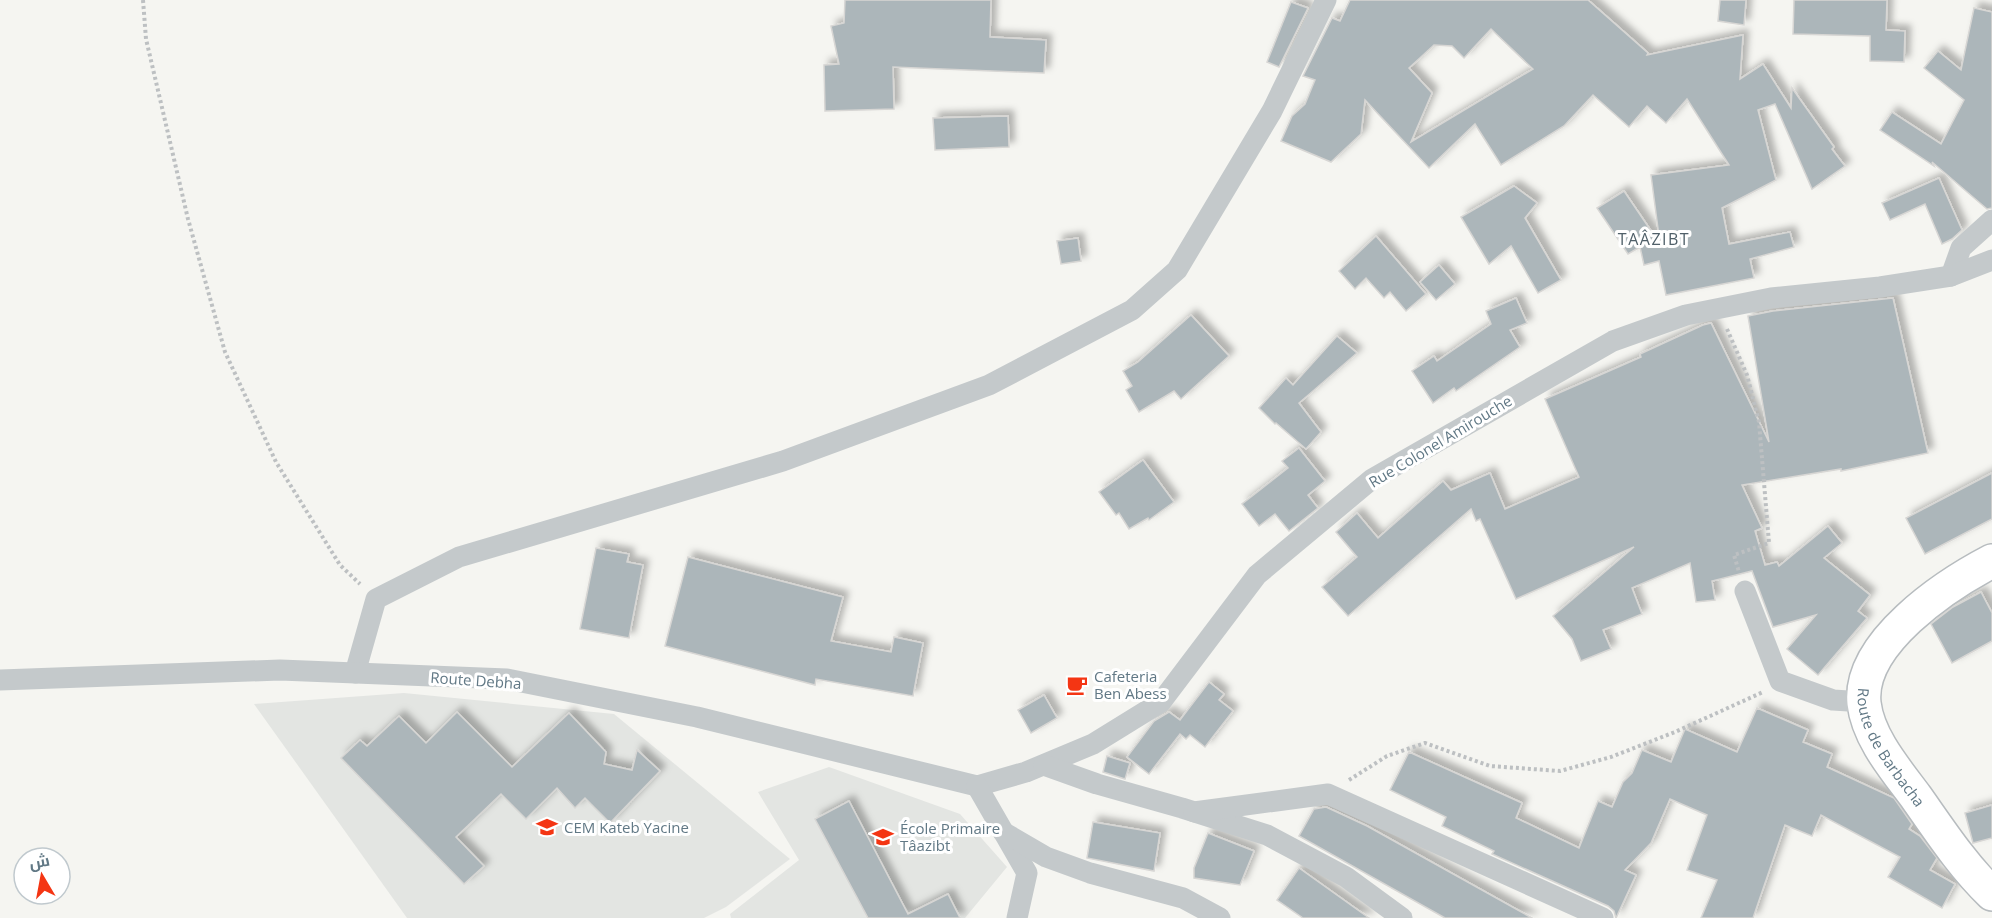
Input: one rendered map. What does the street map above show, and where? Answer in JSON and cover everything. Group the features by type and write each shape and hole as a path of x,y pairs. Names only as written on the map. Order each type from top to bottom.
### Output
{"main road":[{"name":"Route de Barbacha","path":"1992,561 1969,573 1915,611 1886,642 1867,674 1864,702 1872,731 1889,760 1971,873 1992,894"}],"street":[{"path":"355,673 375,599 459,557 783,461 989,385 1132,310 1177,270 1272,111 1326,0"},
{"path":"1951,276 1960,248 1992,220"},
{"name":"Rue Colonel Amirouche","path":"977,786 1026,772 1093,744 1161,702 1257,575 1372,479 1613,340 1686,315 1771,298 1951,276 1992,260"},
{"path":"1746,591 1780,681 1833,700 1864,702"},
{"name":"Route Debha","path":"0,680 280,670 507,679 697,717 977,786"},
{"path":"1044,765 1097,784 1267,835 1346,877 1402,918"},
{"path":"977,786 1027,873 1017,918"},
{"path":"1194,812 1329,794 1602,918"},
{"path":"1003,832 1046,857 1090,873 1183,898 1220,918"}],"path":[{"path":"143,0 148,50 188,219 225,352 276,462 340,565 375,599"},
{"path":"1718,309 1747,375 1759,422 1769,543 1734,555 1746,591"},
{"path":"1329,794 1387,756 1425,743 1490,766 1560,771 1611,757 1675,732 1769,689 1780,681"}],"shaded area":[{"name":"CEM Kateb Yacine","path":"404,693 614,714 790,859 726,907 704,918 407,918 254,704"},
{"name":"École Primaire Tâazibt","path":"829,767 960,814 1007,867 965,918 731,918 730,914 799,860 758,792"}],"building":[{"path":"845,0 991,0 990,37 1046,40 1044,73 893,67 894,109 825,111 824,65 839,64 831,26 844,23"},
{"path":"1350,0 1588,0 1648,53 1647,55 1743,35 1740,79 1763,64 1791,108 1792,88 1845,166 1812,189 1775,104 1758,110 1776,180 1722,208 1729,244 1790,232 1794,247 1750,259 1754,278 1666,295 1659,261 1644,265 1640,247 1628,254 1597,208 1624,191 1660,244 1651,175 1729,165 1687,99 1666,123 1647,106 1629,127 1593,95 1564,126 1501,165 1475,124 1429,168 1365,100 1361,134 1331,162 1281,141 1292,116 1305,104 1315,80 1303,76 1332,18 1340,21","holes":["1491,29 1533,69 1411,142 1432,93 1409,68 1434,45 1452,46 1464,58"]},
{"path":"1720,0 1746,0 1744,25 1718,21"},
{"path":"1794,0 1887,0 1886,30 1905,31 1904,62 1870,61 1870,36 1793,34"},
{"path":"1291,2 1308,8 1279,67 1267,62"},
{"path":"1974,8 1992,12 1992,208 1987,209 1932,162 1934,166 1880,130 1892,112 1941,144 1964,100 1924,68 1938,51 1961,70"},
{"path":"1008,116 1009,147 935,150 933,118"},
{"path":"1939,178 1962,230 1942,244 1925,204 1890,220 1882,203"},
{"path":"1514,186 1537,203 1525,218 1561,280 1538,293 1511,246 1489,264 1461,217"},
{"path":"1376,236 1426,294 1406,311 1390,292 1384,298 1366,278 1355,289 1339,271"},
{"path":"1078,238 1081,261 1061,264 1057,241"},
{"path":"1439,265 1455,284 1436,300 1420,282"},
{"path":"1516,298 1527,323 1510,330 1520,347 1456,391 1454,388 1433,403 1412,371 1434,356 1437,361 1491,324 1486,311"},
{"path":"1893,298 1928,453 1841,471 1841,469 1742,485 1762,528 1755,531 1765,565 1777,562 1779,566 1828,526 1842,543 1824,558 1870,595 1858,611 1867,618 1818,675 1787,649 1816,615 1773,627 1752,571 1712,581 1715,600 1696,602 1690,563 1632,588 1642,614 1603,630 1611,649 1581,661 1572,639 1553,616 1634,547 1516,599 1480,519 1476,521 1471,509 1348,616 1322,587 1357,557 1336,532 1357,513 1378,538 1443,481 1451,490 1490,473 1505,509 1579,477 1545,399 1641,357 1640,354 1703,325 1711,323 1769,442 1748,316 1773,311"},
{"path":"1191,315 1229,356 1181,399 1174,391 1139,412 1126,390 1132,386 1123,371 1138,362"},
{"path":"1337,336 1357,353 1299,403 1321,432 1306,449 1259,408 1286,378 1293,385"},
{"path":"1299,448 1325,481 1308,495 1318,508 1289,531 1275,514 1259,526 1242,504 1288,468 1282,461"},
{"path":"1143,460 1174,502 1149,520 1148,518 1129,529 1119,513 1116,515 1099,492"},
{"path":"1992,473 1992,519 1925,554 1906,518"},
{"path":"596,548 629,554 627,562 643,565 629,638 580,629"},
{"path":"688,557 843,597 831,641 891,652 894,637 923,643 913,696 816,679 815,685 665,646"},
{"path":"1981,592 1992,613 1992,641 1952,663 1931,624 1953,607"},
{"path":"1209,682 1224,694 1219,700 1233,711 1205,747 1190,735 1186,739 1180,734 1149,774 1127,757 1154,721 1169,712 1180,720"},
{"path":"1044,695 1057,718 1031,733 1018,710"},
{"path":"1757,708 1808,730 1803,742 1832,754 1827,767 1894,798 1912,824 1909,829 1920,836 1937,858 1930,870 1955,884 1942,908 1888,877 1900,857 1821,815 1812,836 1785,825 1753,918 1701,918 1717,880 1687,870 1707,815 1670,799 1651,843 1625,870 1636,875 1616,918 1614,911 1608,906 1492,854 1494,851 1442,826 1446,817 1390,790 1409,752 1522,803 1516,818 1579,848 1598,801 1612,807 1623,782 1632,773 1642,750 1671,762 1685,729 1737,752"},
{"path":"457,712 512,767 569,713 606,752 604,764 632,770 637,750 660,771 610,823 585,798 575,808 557,788 526,819 501,794 456,837 484,866 464,884 341,758 360,740 367,746 399,716 426,743"},
{"path":"1107,756 1130,763 1125,779 1103,772"},
{"path":"849,801 908,914 948,894 960,918 868,918 815,819"},
{"path":"1992,805 1992,838 1973,843 1965,813"},
{"path":"1326,807 1367,826 1532,918 1445,918 1299,836 1314,809"},
{"path":"1093,822 1160,833 1154,871 1087,858"},
{"path":"1208,833 1254,851 1240,885 1194,878 1194,868"},
{"path":"1299,868 1369,918 1303,918 1277,900"}],"place":[{"name":"Cafeteria Ben Abess","path":"1077,685"},
{"name":"CEM Kateb Yacine","path":"547,827"},
{"name":"École Primaire Tâazibt","path":"883,837"}],"district":[{"name":"TAÂZIBT","path":"1654,239"}]}
